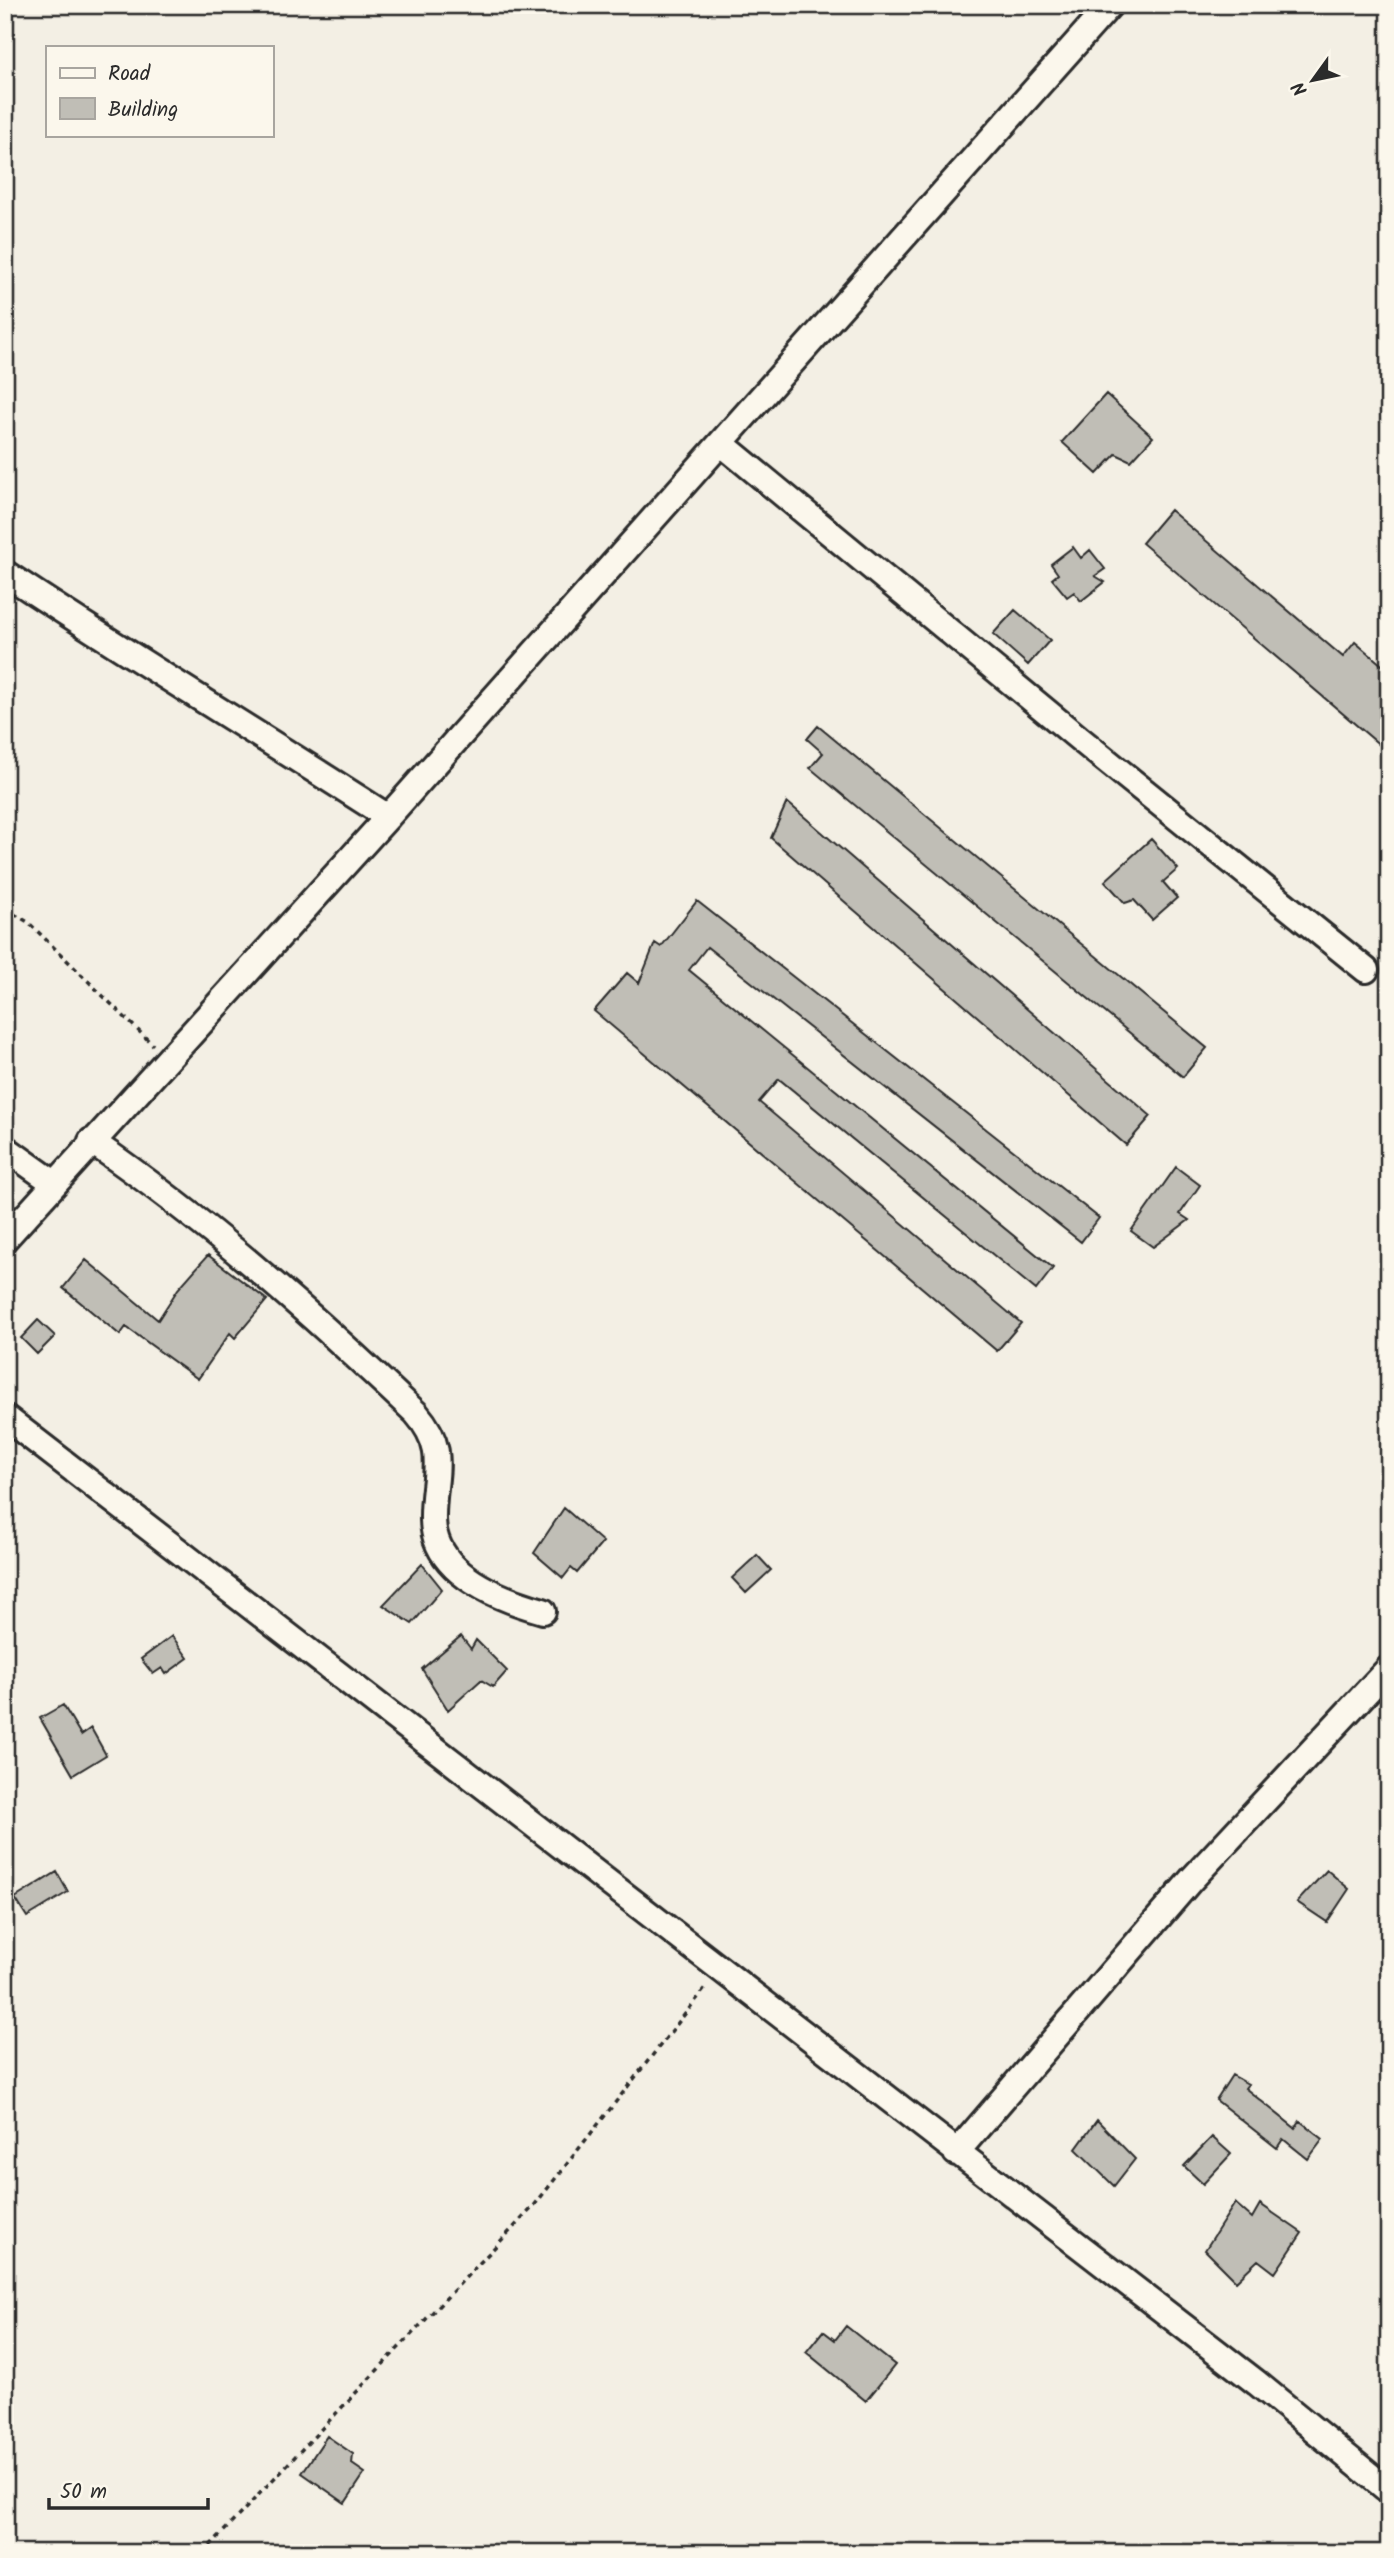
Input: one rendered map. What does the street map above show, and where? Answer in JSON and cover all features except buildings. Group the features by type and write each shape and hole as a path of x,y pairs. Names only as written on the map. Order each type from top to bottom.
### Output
{"street":[{"path":"5,1239 91,1141 388,817 1110,5"},
{"path":"722,443 1080,740 1366,970"},
{"path":"5,573 388,817"},
{"path":"91,1141 148,1180 208,1228 416,1413 429,1427 438,1455 433,1521 444,1552 468,1578 524,1605 543,1611"},
{"path":"5,1148 54,1182"},
{"path":"5,1417 1256,2383 1389,2491"},
{"path":"956,2153 1191,1880 1389,1668"}],"path":[{"path":"5,909 28,922 167,1059"},
{"path":"203,2553 533,2207 719,1970"}]}
